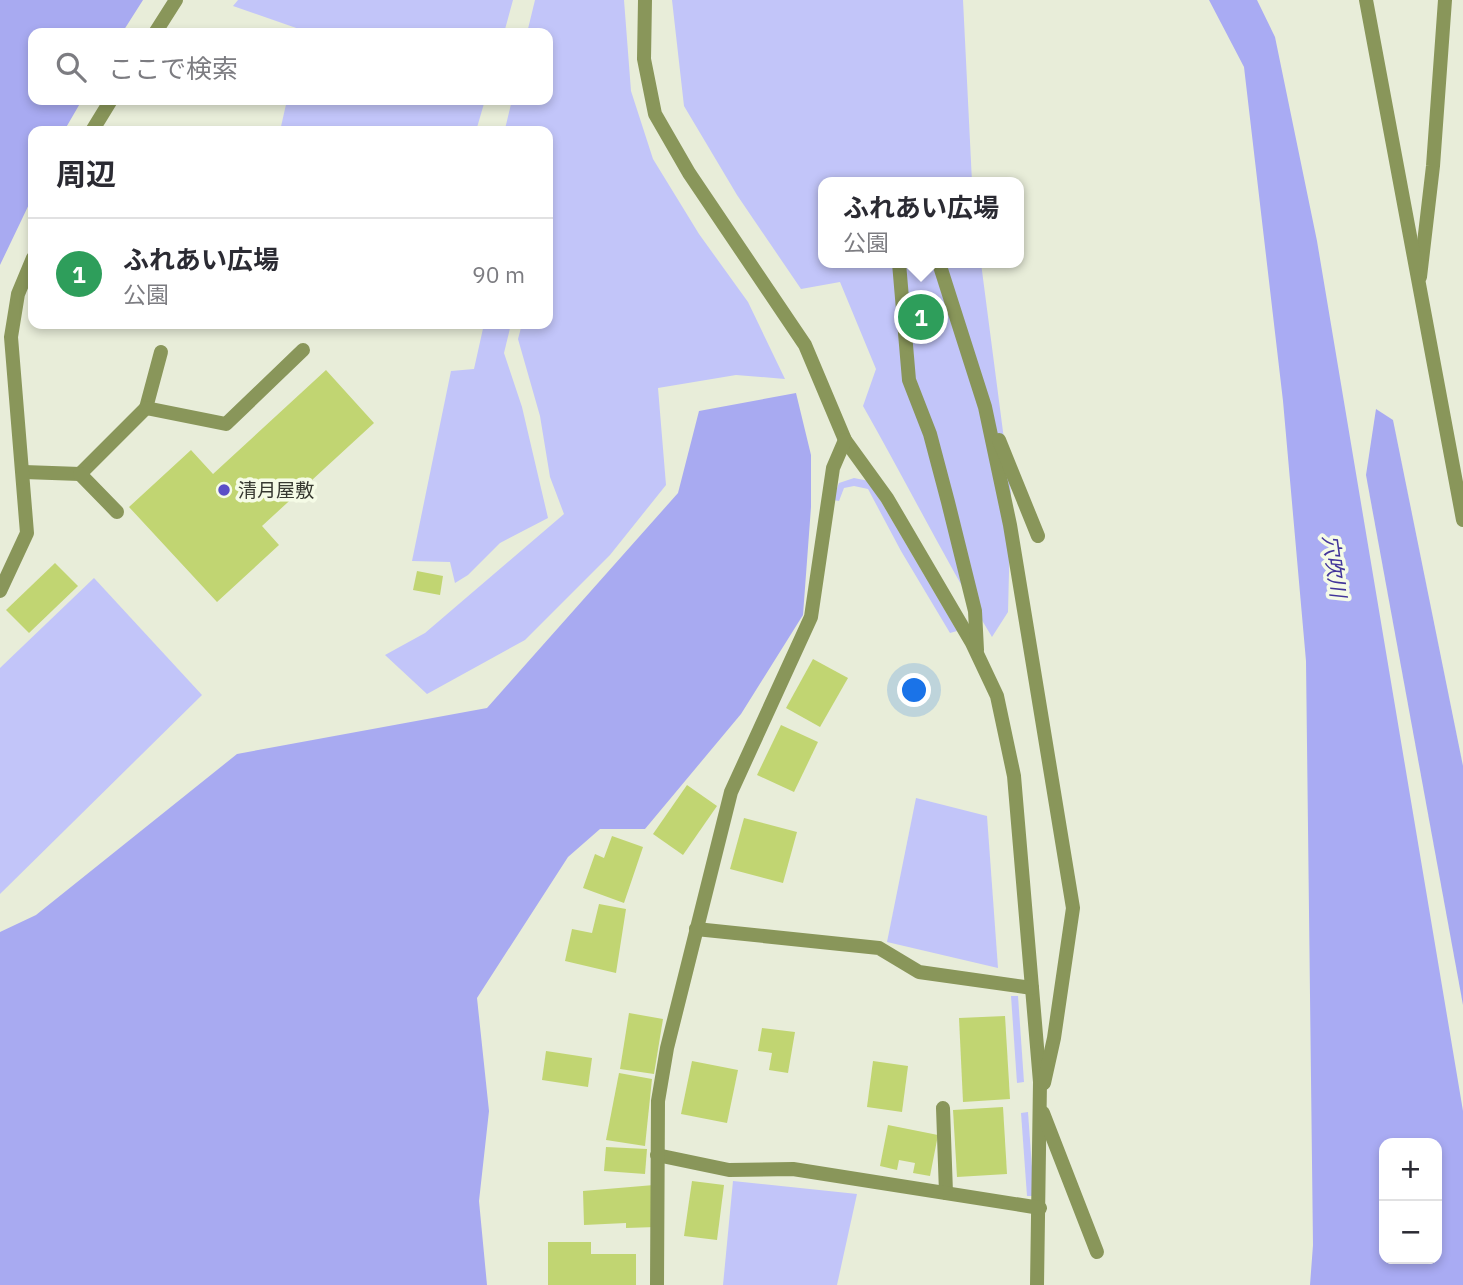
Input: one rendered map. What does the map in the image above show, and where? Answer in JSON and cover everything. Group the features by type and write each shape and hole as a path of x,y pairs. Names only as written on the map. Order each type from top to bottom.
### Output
{"street":[{"path":"158,28 176,0"},
{"path":"645,0 644,59 656,114 689,173 805,345 845,440 887,498 977,655 996,696 1014,776 1040,1104 1037,1285"},
{"path":"1366,0 1463,520"},
{"path":"1419,283 1433,166 1445,0"},
{"path":"95,126 108,105"},
{"path":"899,268 909,380 930,434 975,611 977,655"},
{"path":"941,268 985,407 1038,536"},
{"path":"0,591 27,533 11,337 18,294 28,270"},
{"path":"146,408 226,424 303,350"},
{"path":"80,474 146,408 161,352"},
{"path":"985,407 1010,525 1073,908 1054,1038 1040,1104 1097,1252"},
{"path":"657,1285 658,1101 663,1074 731,792 811,617 833,468 845,440"},
{"path":"24,472 80,474 117,512"},
{"path":"696,929 879,948 919,972 1031,988"},
{"path":"943,1108 946,1193"},
{"path":"657,1155 729,1170 793,1169 1040,1208"}],"shaded area":[{"path":"0,0 143,0 125,28 28,28 28,105 79,105 67,126 28,126 28,206 0,265"},
{"path":"238,0 513,0 505,28 296,28 233,6"},
{"path":"535,0 624,0 631,91 653,159 699,234 748,302 785,379 736,375 658,388 666,485 610,555 525,640 427,694 385,655 425,633 564,514 550,477 540,416 518,339 521,329 553,329 553,126 506,126 511,105 553,105 553,28 528,28"},
{"path":"672,0 963,0 972,177 818,177 818,268 982,268 1011,493 1008,612 992,637 863,406 876,369 840,282 801,289 737,195 684,106"},
{"path":"286,105 484,105 477,126 281,126"},
{"path":"483,329 510,329 504,353 522,407 548,518 500,543 468,575 455,583 450,562 412,561 451,371 474,369"},
{"path":"796,393 811,455 811,507 803,615 741,714 645,829 600,829 568,857 477,998 489,1111 479,1201 487,1285 0,1285 0,932 36,915 237,754 487,708 678,493 699,411"},
{"path":"1376,409 1393,420 1463,766 1463,1005 1366,475"},
{"path":"854,478 869,481 957,631 950,633 868,489 854,486 844,488 839,501 833,500 839,483"},
{"path":"94,578 202,695 0,894 0,668"},
{"path":"916,798 987,816 998,968 887,942"},
{"path":"1011,996 1018,996 1024,1082 1017,1083"},
{"path":"1028,1112 1034,1196 1027,1196 1021,1113"},
{"path":"733,1181 857,1194 837,1285 723,1285"}],"water":[{"name":"穴吹川","path":"1209,0 1257,0 1275,37 1317,241 1463,1111 1463,1285 1310,1285 1313,1245 1306,661 1283,401 1244,67"}],"building":[{"name":"清月屋敷","path":"326,370 374,423 262,526 279,545 217,602 129,507 191,450 213,474"},
{"path":"55,563 78,586 29,633 6,610"},
{"path":"417,571 443,576 440,595 413,590"},
{"path":"813,659 848,678 820,727 786,708"},
{"path":"781,725 818,742 794,792 757,775"},
{"path":"687,785 717,806 683,855 653,834"},
{"path":"744,818 797,832 783,883 730,869"},
{"path":"612,836 643,847 624,903 583,888 595,854 604,858"},
{"path":"599,904 626,909 616,973 565,961 572,929 592,933"},
{"path":"629,1013 663,1019 654,1074 620,1069"},
{"path":"1005,1016 1010,1099 963,1102 959,1018"},
{"path":"762,1028 795,1032 788,1073 769,1070 772,1053 758,1051"},
{"path":"546,1051 592,1058 588,1087 542,1080"},
{"path":"692,1061 738,1070 727,1123 681,1114"},
{"path":"873,1061 908,1066 902,1112 867,1107"},
{"path":"619,1073 652,1079 645,1146 606,1140"},
{"path":"1003,1107 1007,1174 957,1177 953,1110"},
{"path":"888,1125 938,1135 930,1176 913,1173 915,1163 899,1160 897,1170 880,1166"},
{"path":"606,1147 647,1149 645,1174 604,1171"},
{"path":"692,1181 724,1185 717,1240 684,1236"},
{"path":"654,1185 656,1227 626,1228 626,1223 584,1225 583,1191"},
{"path":"548,1242 591,1242 591,1254 636,1254 636,1285 548,1285"}],"place":[{"name":"ふれあい広場","path":"921,317"},
{"name":"清月屋敷","path":"224,490"}]}
